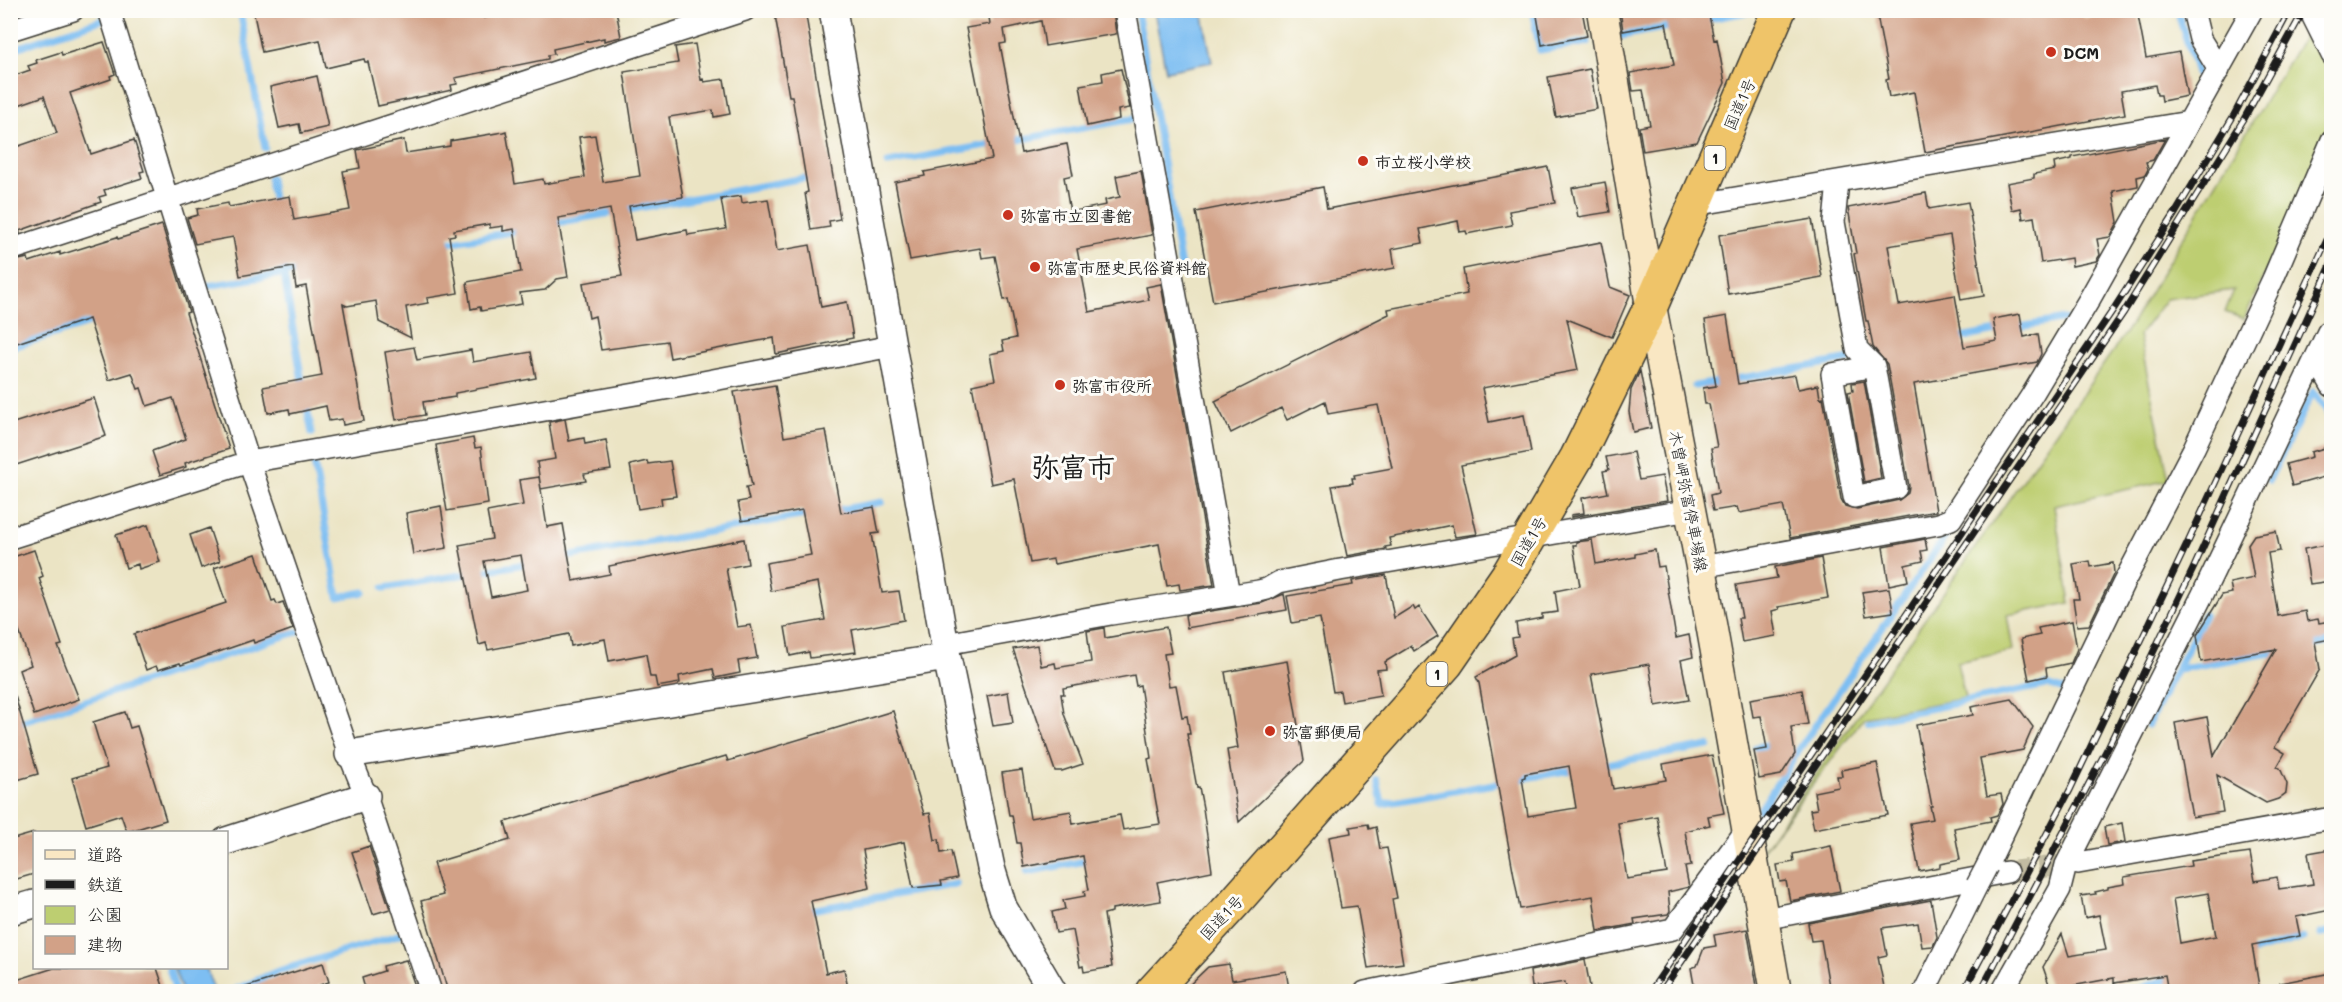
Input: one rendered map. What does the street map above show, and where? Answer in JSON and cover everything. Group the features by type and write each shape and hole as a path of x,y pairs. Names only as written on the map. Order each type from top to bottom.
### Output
{"highway":[{"name":"国道1号","path":"1152,992 1242,895 1447,663 1509,573 1576,457 1651,306 1779,10"}],"main road":[{"name":"木曽岬弥富停車場線","path":"1602,10 1651,306 1701,567 1776,992"}],"street":[{"path":"10,30 73,10"},
{"path":"10,250 745,10"},
{"path":"833,10 946,651 991,868 1003,907 1053,992"},
{"path":"1125,10 1229,595"},
{"path":"2193,10 2200,39 2219,70"},
{"path":"1701,567 1938,524 1951,519 2032,395 2089,300 2252,10"},
{"path":"2313,17 2331,55"},
{"path":"112,18 249,462 349,754 366,796 431,992"},
{"path":"1694,205 2189,122"},
{"path":"1924,992 1977,885 1994,866 2123,584 2194,448 2272,279 2331,140"},
{"path":"1839,182 1834,222 1857,349 1874,366 1896,488 1854,497 1832,374 1874,366"},
{"path":"2330,328 2324,372 2331,386"},
{"path":"2002,992 2060,889 2066,865 2203,594 2330,328"},
{"path":"10,538 249,462 892,346"},
{"path":"349,754 946,651 1268,589 1279,582 1340,570 1690,510"},
{"path":"228,840 366,796"},
{"path":"2078,863 2331,818"},
{"path":"1365,992 1673,929 1747,829"},
{"path":"1764,919 1886,894 1994,866"},
{"path":"10,911 33,904"}],"green space":[{"path":"2310,26 2331,78 2331,128 2244,319 2225,312 2234,290 2166,299 2139,335 2169,480 2054,506 2070,603 2007,615 2013,651 1957,662 1965,698 1864,717 1763,850 2129,328"}],"water":[{"path":"1154,11 1202,11 1212,62 1166,71"},
{"path":"174,969 206,969 214,990 182,991"}],"building":[{"path":"253,10 483,10 484,18 519,10 523,10 524,14 541,10 616,10 621,37 604,41 604,38 553,49 554,54 548,55 548,59 455,78 457,84 451,85 452,90 378,106 368,62 364,59 326,68 320,40 262,52"},
{"path":"805,10 840,219 829,221 830,227 811,230 805,193 808,192 792,96 789,96 775,15"},
{"path":"988,10 1113,10 1116,34 1045,46 1041,21 1004,29 1006,43 1000,44 1021,153 1067,144 1073,175 1064,177 1070,212 1106,205 1105,200 1120,197 1116,176 1141,171 1152,235 1077,249 1089,312 1149,300 1146,287 1161,284 1214,585 1180,590 1179,584 1167,586 1159,544 1054,564 1053,559 1030,563 1014,479 991,484 972,385 995,380 990,354 1004,351 1002,341 1016,338 1008,299 1004,300 995,256 982,258 980,248 910,260 895,182 925,176 924,172 992,159 966,28 990,24"},
{"path":"1536,10 1582,10 1587,36 1542,45"},
{"path":"1620,10 1708,10 1714,40 1717,39 1725,83 1697,142 1643,151 1639,127 1650,125 1643,90 1633,91 1630,73 1674,65 1666,23 1623,31"},
{"name":"DCM","path":"1876,10 2082,10 2084,18 2137,10 2146,58 2179,52 2187,96 2162,101 2161,95 2157,95 2155,85 2121,91 2125,114 1925,152 1914,92 1889,97 1886,80 1889,79"},
{"path":"104,42 115,74 110,76 111,79 70,93 91,154 134,140 144,171 140,172 142,178 104,190 106,195 99,197 101,202 10,236 10,149 57,133 44,96 10,108 10,77 30,70 28,66 37,63 36,60 61,52 62,55"},
{"path":"695,44 701,80 703,79 704,82 724,79 730,114 714,117 713,110 669,117 683,197 629,206 635,240 687,230 688,235 726,229 721,199 741,196 742,203 768,199 777,251 810,245 821,307 847,302 853,338 776,354 774,338 670,358 667,341 601,350 595,316 589,318 583,283 622,276 610,209 558,218 568,277 557,279 545,290 520,293 522,304 481,311 480,307 471,309 467,282 521,272 514,229 503,231 503,226 490,228 490,224 454,230 455,235 449,236 458,293 427,298 428,303 406,307 411,338 379,322 376,301 347,306 343,304 364,421 343,425 342,419 329,421 326,406 290,414 289,409 268,413 263,387 322,376 306,286 296,288 293,267 240,276 233,237 195,244 187,218 198,215 197,209 228,203 229,207 290,196 294,220 350,210 343,171 360,168 357,150 404,140 406,153 450,146 450,141 506,131 515,184 543,179 544,184 585,177 579,137 595,135 603,182 640,176 624,72 678,63 675,47"},
{"path":"1121,69 1130,108 1118,110 1119,119 1087,126 1080,85 1103,81 1102,73"},
{"path":"1590,69 1597,109 1556,117 1548,77"},
{"path":"317,76 328,127 301,133 299,124 279,128 270,87"},
{"path":"2165,139 2153,160 2146,162 2148,169 2145,175 2137,177 2138,186 2113,191 2118,222 2110,237 2097,239 2100,255 2096,261 2072,266 2071,258 2041,263 2034,217 2023,219 2021,208 2012,210 2007,183 2034,178 2034,174 2055,170 2054,163 2072,159 2072,157"},
{"path":"1548,167 1555,203 1509,211 1512,225 1467,234 1466,231 1460,232 1458,221 1420,229 1423,243 1392,249 1395,268 1213,302 1196,212 1323,187 1327,209"},
{"path":"1605,182 1610,212 1578,217 1572,188"},
{"path":"1926,193 1929,209 1968,202 1984,296 1961,300 1950,235 1888,246 1899,305 1955,295 1964,347 1997,341 1993,319 2020,314 2024,337 2038,334 2041,354 2037,362 1914,384 1936,511 1790,538 1783,505 1739,513 1737,507 1713,511 1710,495 1718,493 1711,448 1717,447 1709,404 1705,404 1703,388 1716,386 1705,320 1727,316 1738,384 1795,375 1798,389 1818,385 1820,398 1823,397 1841,499 1845,506 1857,509 1899,500 1908,493 1909,486 1887,364 1873,347 1868,321 1866,321 1848,208"},
{"path":"1812,219 1822,277 1728,294 1719,235"},
{"path":"162,225 189,312 186,313 229,449 185,463 186,467 160,475 152,451 186,439 173,398 147,406 141,388 138,389 132,373 109,380 89,319 14,344 10,332 10,262 28,258 29,262 60,252 60,255"},
{"path":"1601,242 1610,287 1630,295 1612,337 1567,319 1578,370 1482,388 1489,422 1524,415 1531,452 1461,465 1477,534 1455,537 1452,525 1389,538 1391,546 1385,547 1386,549 1347,556 1332,486 1353,483 1354,475 1392,468 1378,405 1328,414 1325,401 1287,420 1281,408 1231,433 1215,401 1389,314 1388,309 1467,294 1463,269"},
{"path":"414,347 417,360 471,350 473,362 531,352 536,378 455,393 455,397 423,402 425,415 396,420 385,352"},
{"path":"1640,371 1651,428 1633,432 1629,412 1631,390"},
{"path":"1864,381 1881,478 1864,482 1848,392 1853,391 1852,383"},
{"path":"775,385 784,437 826,430 841,513 874,507 879,533 872,534 882,593 899,591 904,620 852,630 856,652 810,658 809,652 790,656 785,627 825,620 818,582 771,591 766,563 811,555 802,510 742,521 738,502 749,500 746,487 752,486 734,392"},
{"path":"94,398 106,436 10,467 10,424"},
{"path":"565,419 569,441 584,438 585,444 606,440 611,470 584,474 586,481 541,489 537,462 555,459 549,422"},
{"path":"473,438 475,448 481,447 488,504 447,511 436,445"},
{"path":"2331,446 2331,475 2292,486 2286,464 2312,457 2311,452"},
{"path":"1633,452 1639,480 1662,476 1667,501 1571,517 1571,515 1584,513 1582,498 1608,493 1603,471 1609,470 1606,457"},
{"path":"647,461 648,464 670,461 676,496 661,498 662,505 638,509 630,465"},
{"path":"539,477 547,527 563,524 573,581 610,574 609,566 744,539 748,564 726,568 737,627 751,625 757,658 738,661 740,673 715,678 713,669 679,676 680,683 657,687 655,677 650,677 646,654 609,661 605,639 571,646 569,634 488,650 486,643 479,645 459,545 492,539 487,512 523,505 519,480","holes":["521,555 527,590 491,597 484,561"]},
{"path":"441,506 447,548 413,554 406,513"},
{"path":"148,525 160,562 139,569 138,564 126,568 116,535"},
{"path":"209,528 220,561 201,568 190,535"},
{"path":"2276,531 2280,551 2268,553 2278,616 2305,611 2307,621 2318,619 2319,623 2331,621 2331,639 2315,642 2320,669 2275,747 2285,753 2277,767 2280,768 2287,784 2286,793 2266,803 2217,775 2223,812 2192,817 2175,723 2207,717 2214,756 2276,649 2201,662 2197,635 2222,595 2232,593 2230,583 2254,578 2248,544 2254,535"},
{"path":"1925,539 1927,550 1921,551 1923,561 1905,565 1908,581 1889,585 1883,547"},
{"path":"1592,540 1596,564 1635,557 1635,554 1655,550 1658,567 1664,566 1676,638 1689,635 1693,657 1681,660 1689,700 1656,706 1649,664 1591,674 1613,789 1666,780 1663,764 1712,755 1724,813 1708,816 1710,825 1685,831 1691,866 1685,867 1689,887 1668,892 1670,911 1668,914 1634,919 1635,924 1598,931 1593,896 1520,909 1479,683 1476,677 1515,655 1512,638 1518,637 1516,623 1542,618 1542,614 1558,612 1555,591 1580,586 1573,545 1576,545 1576,542","holes":["1569,766 1576,808 1528,816 1522,778 1525,774","1657,816 1667,873 1627,879 1618,823"]},
{"path":"2331,544 2331,581 2310,584 2304,549"},
{"path":"34,550 43,576 39,578 62,645 58,646 79,699 34,715 19,670 31,665 10,613 10,558"},
{"path":"256,554 272,601 275,600 277,604 283,602 293,629 181,665 180,663 158,670 156,666 146,670 134,634 226,603 214,568"},
{"path":"1821,558 1828,598 1778,607 1779,609 1772,611 1776,636 1742,642 1738,618 1742,618 1736,585 1777,578 1775,567"},
{"path":"2090,561 2091,567 2113,563 2114,573 2089,625 2077,626 2073,599 2079,599 2073,564"},
{"path":"1386,575 1394,618 1413,606 1415,610 1419,607 1438,636 1414,651 1411,646 1385,662 1386,669 1377,670 1381,695 1342,702 1340,691 1333,692 1320,618 1292,623 1287,596 1353,585 1352,581"},
{"path":"1889,588 1893,612 1866,616 1862,592"},
{"path":"1284,594 1287,610 1187,628 1185,615 1262,603"},
{"path":"2072,621 2077,649 2071,663 2046,668 2047,676 2029,680 2021,639 2040,635 2038,628"},
{"path":"1166,627 1171,653 1164,654 1169,686 1176,685 1182,717 1187,716 1190,734 1187,734 1203,808 1212,871 1157,882 1161,901 1112,909 1112,912 1104,914 1112,967 1084,972 1083,966 1080,967 1073,930 1056,933 1052,912 1065,909 1063,900 1085,896 1084,891 1089,890 1083,856 1024,867 1012,815 1009,815 1002,773 1022,770 1030,818 1071,811 1073,824 1120,815 1123,830 1160,824 1148,759 1151,758 1140,685 1136,686 1134,675 1063,688 1064,694 1061,694 1064,714 1083,764 1055,771 1013,649 1037,645 1041,666 1055,663 1056,668 1091,662 1087,631 1104,628 1105,638"},
{"path":"1287,661 1304,761 1239,822 1227,750 1238,748 1225,672"},
{"path":"1802,690 1808,724 1791,727 1795,754 1781,775 1759,779 1754,751 1767,749 1761,716 1753,717 1750,699"},
{"path":"1008,692 1013,723 993,726 987,696"},
{"path":"15,696 38,774 10,782 10,697"},
{"path":"2012,699 2033,727 2023,750 1980,758 1987,796 2001,794 2003,804 1997,815 1990,817 1991,821 1954,828 1960,860 1919,871 1910,823 1933,819 1916,725 1973,715 1971,707"},
{"path":"893,711 924,814 930,813 935,840 939,839 941,853 951,851 957,878 941,881 942,885 913,888 904,842 863,850 870,888 811,901 826,973 844,969 848,988 829,992 448,992 421,901 443,895 433,863 510,840 505,822 726,756 728,761"},
{"path":"125,712 130,728 137,726 166,820 127,831 121,815 86,826 72,778 107,768 93,722"},
{"path":"1877,763 1888,815 1814,829 1810,810 1817,809 1814,792 1839,787 1837,776 1842,776 1841,770"},
{"path":"2122,823 2125,842 2107,845 2104,827"},
{"path":"1368,824 1369,829 1376,827 1380,849 1387,848 1397,898 1392,899 1403,963 1368,968 1357,906 1341,908 1329,837 1351,833 1350,827"},
{"path":"33,833 33,874 10,881 10,840"},
{"path":"369,846 390,909 373,914 352,852"},
{"path":"1831,846 1840,891 1790,901 1786,881 1780,882 1777,865 1794,862 1793,854"},
{"path":"2331,849 2331,910 2296,917 2300,936 2252,945 2260,992 2168,992 2165,975 2114,983 2114,978 2051,990 2043,967 2062,934 2069,956 2106,950 2099,915 2085,918 2081,896 2096,894 2095,892 2108,889 2108,887 2125,884 2124,877 2191,866 2190,861 2250,853 2255,881 2277,877 2279,889 2313,884 2308,853","holes":["2208,893 2216,936 2180,943 2173,899"]},
{"path":"1931,900 1937,937 1933,946 1922,947 1918,923 1882,928 1887,955 1878,957 1885,992 1830,992 1821,940 1811,941 1808,923"},
{"path":"1747,929 1758,992 1700,992 1698,985 1694,985 1691,968 1697,966 1704,948 1716,946 1714,935"},
{"path":"406,960 417,992 366,992 362,978 384,971 383,966"},
{"path":"1585,960 1591,992 1567,992 1565,982 1532,987 1530,971"},
{"path":"323,963 329,982 316,988 318,992 244,992 243,988"},
{"path":"1229,964 1232,980 1286,971 1289,989 1275,992 1182,992 1208,967"},
{"path":"51,969 157,969 165,992 10,992 10,982"},
{"path":"2331,973 2331,992 2281,992 2280,983"}],"waterway":[{"path":"10,50 132,10"},
{"path":"240,10 265,148"},
{"path":"1137,10 1181,267"},
{"path":"1532,10 1540,50 1588,42"},
{"path":"1703,20 1753,11"},
{"path":"2179,17 2198,76"},
{"path":"1621,36 1674,26"},
{"path":"1012,141 1138,118"},
{"path":"888,163 998,143"},
{"path":"551,224 815,176"},
{"path":"270,178 274,206"},
{"path":"442,244 523,230"},
{"path":"283,270 303,387"},
{"path":"201,287 301,271"},
{"path":"2014,328 2065,319"},
{"path":"10,348 99,320"},
{"path":"1955,339 2003,330"},
{"path":"1695,386 1851,359"},
{"path":"2269,480 2313,392 2332,417"},
{"path":"306,403 312,433"},
{"path":"314,462 338,597 364,592"},
{"path":"832,511 882,502"},
{"path":"560,558 812,514"},
{"path":"1760,810 1954,524"},
{"path":"384,588 531,563"},
{"path":"2148,725 2204,615"},
{"path":"14,724 297,632"},
{"path":"2308,646 2332,642"},
{"path":"2178,669 2282,651"},
{"path":"1868,721 2047,685 2064,690"},
{"path":"1756,747 1774,744"},
{"path":"1600,765 1709,746"},
{"path":"1377,780 1382,804 1577,769"},
{"path":"1027,872 1091,860"},
{"path":"805,911 956,884"},
{"path":"2320,934 2332,931"},
{"path":"230,992 278,971 401,934"},
{"path":"2245,954 2303,938"},
{"path":"169,969 176,992"},
{"path":"2128,992 2174,977"}],"tunnel":[{"path":"2007,872 2078,863"}],"railway":[{"path":"1650,992 2115,307 2176,212 2234,115 2290,10"},
{"path":"1661,992 2124,312 2244,119 2304,10"},
{"path":"1963,992 2070,790 2189,540 2332,229"},
{"path":"1980,992 2108,747 2194,567 2332,263"}],"place":[{"name":"DCM","path":"2051,52"},
{"name":"市立桜小学校","path":"1363,161"},
{"name":"弥富市立図書館","path":"1008,215"},
{"name":"弥富市歴史民俗資料館","path":"1035,267"},
{"name":"弥富市役所","path":"1060,385"},
{"name":"弥富郵便局","path":"1270,731"}],"district":[{"name":"弥富市","path":"1073,466"}]}
